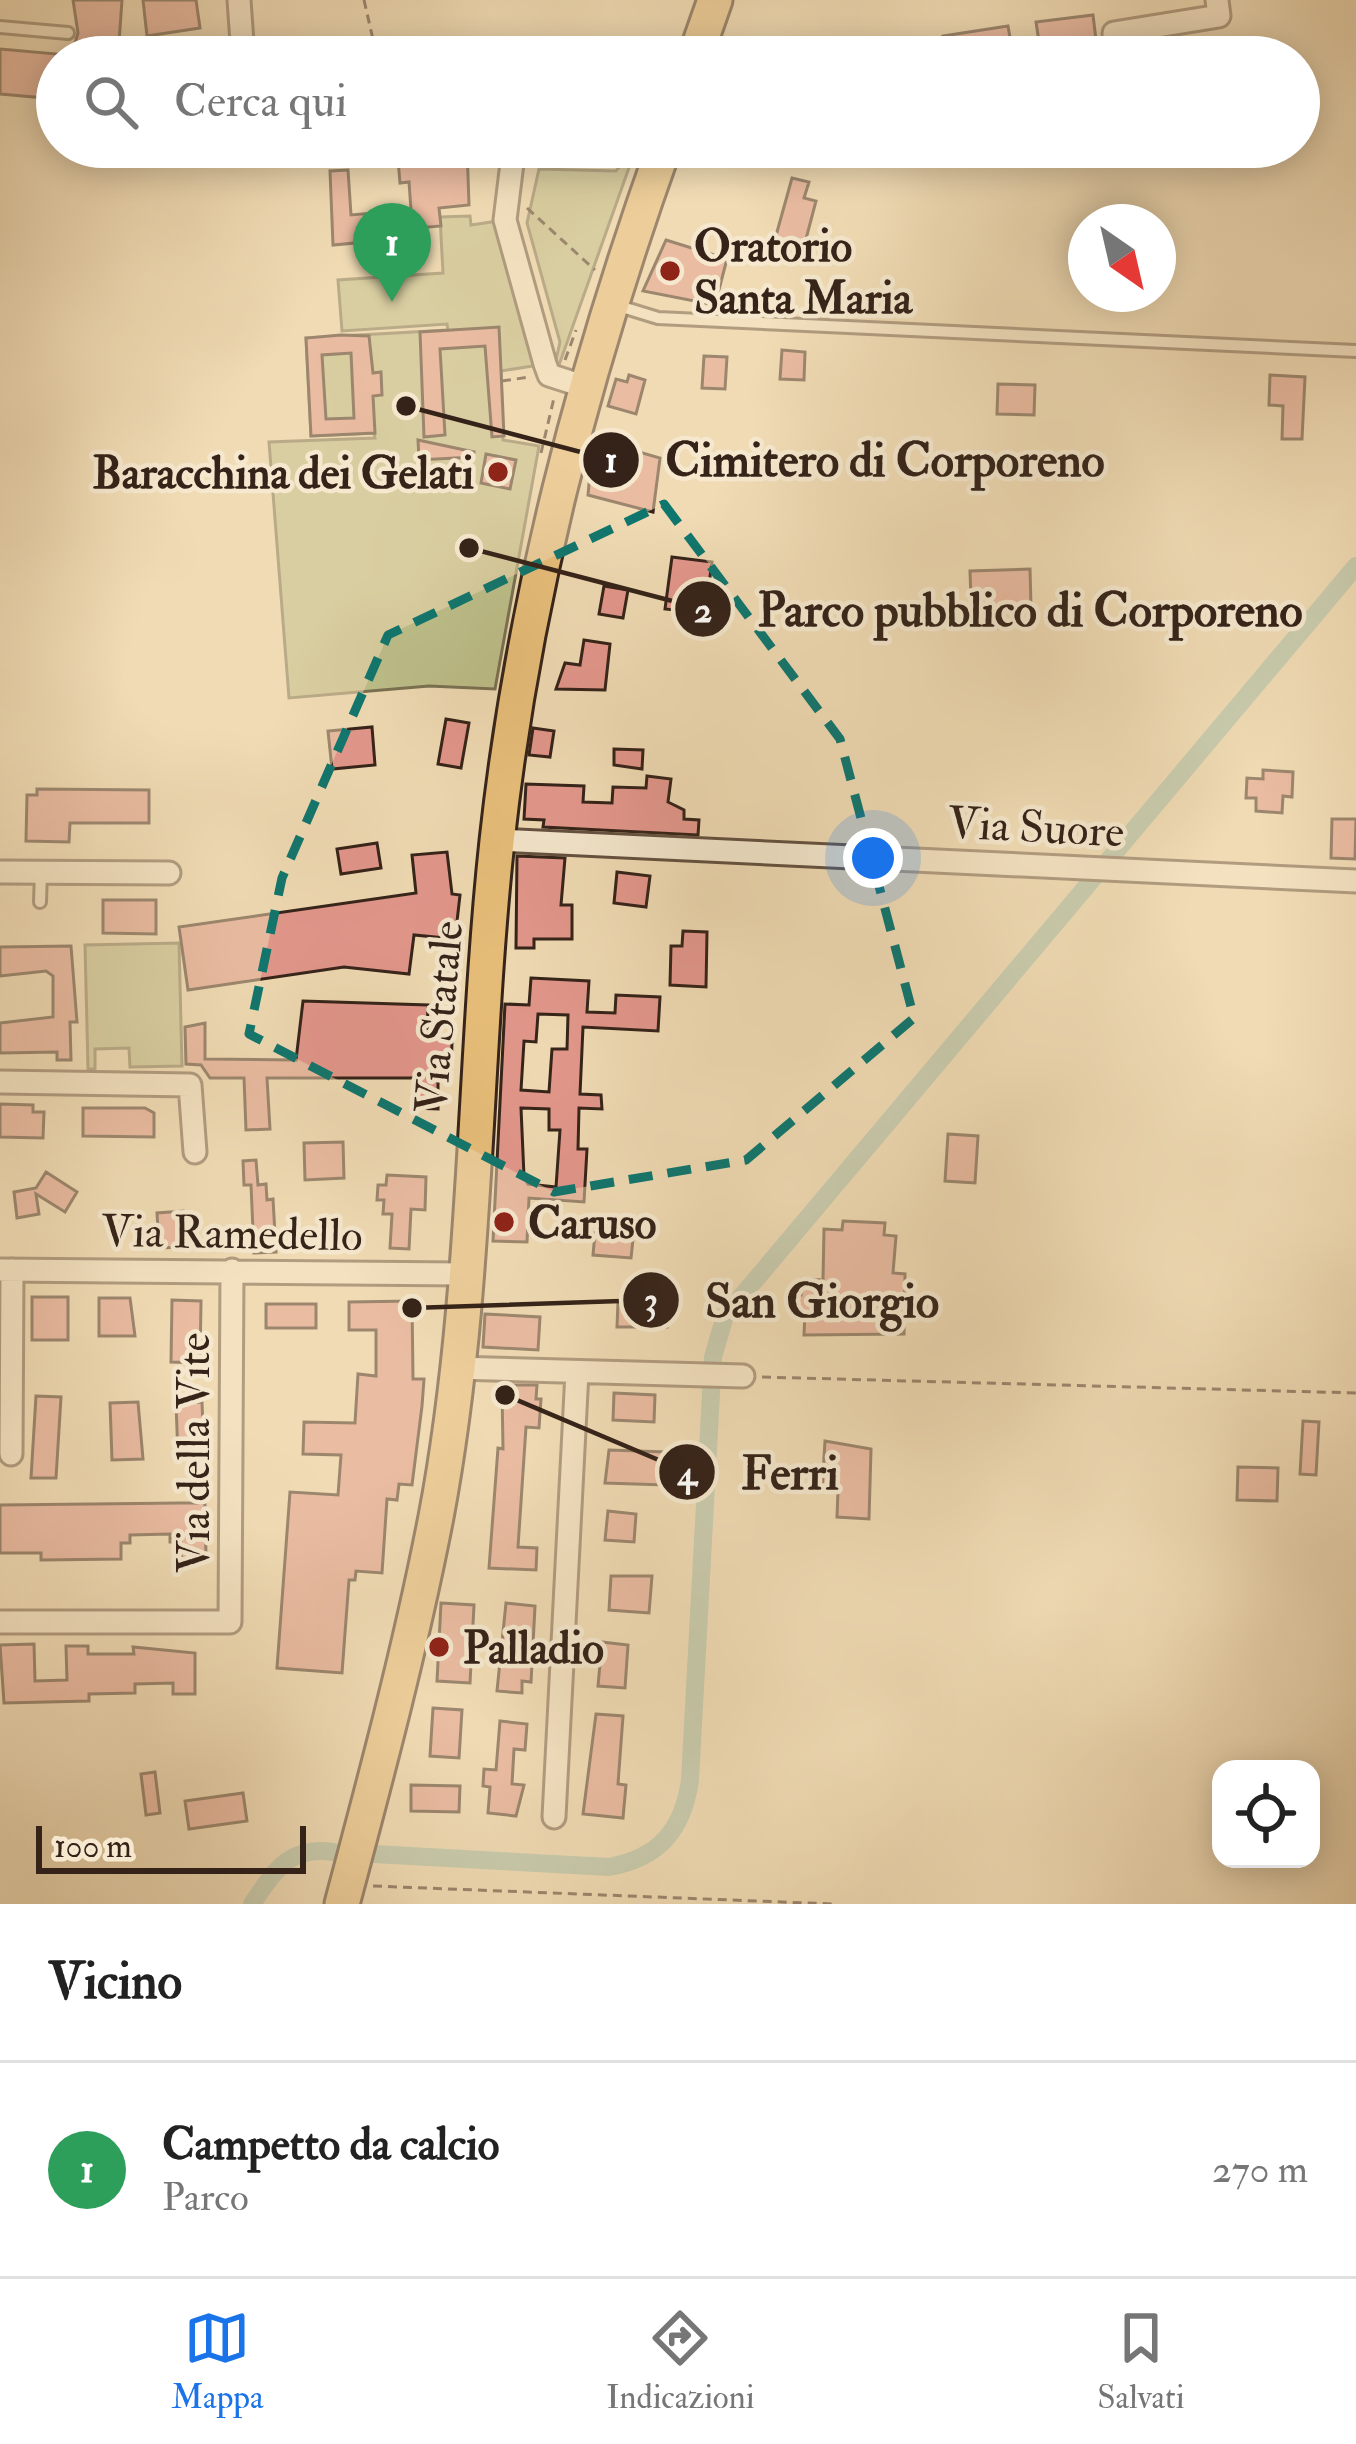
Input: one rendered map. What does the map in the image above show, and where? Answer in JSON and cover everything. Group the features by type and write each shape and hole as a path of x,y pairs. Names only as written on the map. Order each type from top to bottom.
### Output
{"main road":[{"path":"702,36 715,0"},
{"name":"Via Statale","path":"345,1894 436,1516 455,1367 497,840 518,694 583,386 657,168"}],"street":[{"path":"239,0 242,36"},
{"path":"1114,36 1219,16 1217,0"},
{"path":"512,168 505,220 548,375 583,386"},
{"name":"Via Suore","path":"497,840 1356,881"},
{"path":"0,872 170,873"},
{"path":"0,1082 190,1085 195,1152"},
{"path":"6,1270 11,1454"},
{"name":"Via Ramedello","path":"6,1270 463,1274"},
{"name":"Via della Vite","path":"0,1622 230,1622 232,1270"},
{"path":"455,1367 742,1376"},
{"path":"554,1817 577,1372"}],"lane":[{"path":"0,27 68,33"},
{"path":"610,303 658,317 1356,351"},
{"path":"40,902 41,872"}],"path":[{"path":"364,0 372,36"},
{"path":"508,200 531,209 597,271"},
{"path":"502,381 548,375"},
{"path":"742,1376 1356,1393"},
{"path":"345,1894 834,1904"}],"highlighted area":[{"path":"664,504 840,739 914,1018 746,1160 554,1192 249,1034 282,878 388,635"}],"green space":[{"path":"629,168 559,365 555,364 560,342 527,223 539,169"},
{"path":"470,216 471,225 505,220 545,364 501,371 503,440 539,446 495,689 429,686 289,698 269,442 375,438 374,433 311,436 306,338 448,330 447,324 342,331 338,280 443,273 440,217"},
{"path":"179,943 182,1066 130,1067 129,1048 95,1049 95,1069 88,1069 85,945"}],"building":[{"path":"73,0 122,0 119,36 78,33"},
{"path":"143,0 196,0 200,28 147,36"},
{"path":"1093,15 1096,36 1038,36 1036,22"},
{"path":"1008,26 1010,36 943,36"},
{"path":"0,49 36,52 36,97 0,94"},
{"path":"399,168 468,168 469,205 439,208 441,226 395,230 394,257 367,259 366,242 333,245 330,171 348,170 351,215 411,210 409,182 400,183"},
{"path":"792,178 809,182 804,198 816,201 801,258 772,250"},
{"path":"666,240 727,259 715,305 643,291"},
{"path":"499,327 504,436 492,437 485,346 440,349 445,435 424,437 420,332"},
{"path":"369,336 373,373 381,372 382,395 373,396 375,433 311,436 306,338","holes":["351,353 354,418 326,419 322,355"]},
{"path":"782,350 805,352 804,380 780,379"},
{"path":"704,356 727,357 725,389 702,388"},
{"path":"629,375 645,380 636,414 608,406 616,379 627,382"},
{"path":"1270,375 1305,377 1302,439 1282,439 1283,406 1269,405"},
{"path":"998,384 1035,385 1034,415 997,414"},
{"path":"418,440 474,452 473,457 419,460"},
{"path":"601,441 660,458 653,512 588,495 592,450 598,452"},
{"name":"Baracchina dei Gelati","path":"486,454 516,460 510,489 481,483"},
{"path":"672,557 712,562 705,613 665,609"},
{"path":"1030,569 1031,607 998,608 998,628 972,628 970,571"},
{"path":"604,586 628,590 623,618 599,614"},
{"path":"584,640 610,644 605,690 556,689 565,663 580,665"},
{"path":"446,719 469,723 461,768 438,764"},
{"path":"372,727 375,765 332,769 328,731"},
{"path":"533,728 554,731 550,757 529,755"},
{"path":"614,749 643,750 642,769 614,765"},
{"path":"1263,770 1293,772 1292,797 1283,796 1282,813 1256,811 1256,798 1246,798 1247,778 1263,779"},
{"path":"647,776 671,779 668,802 684,810 684,819 699,820 698,835 543,827 544,820 524,819 526,784 584,786 583,802 612,803 613,787 646,788"},
{"path":"37,789 149,790 149,823 70,823 69,842 26,841 27,795 37,795"},
{"path":"1332,819 1356,819 1355,859 1331,858"},
{"path":"377,843 381,868 341,874 337,849"},
{"path":"447,852 452,894 460,895 455,939 414,935 409,974 344,967 188,990 179,927 416,893 412,855"},
{"path":"517,856 565,858 561,905 572,905 572,939 534,939 534,948 516,948"},
{"path":"617,872 650,876 646,907 614,903"},
{"path":"103,900 156,900 156,934 103,933"},
{"path":"683,931 707,932 706,987 670,985 671,946 682,946"},
{"path":"71,946 77,1022 70,1022 71,1060 57,1060 57,1052 0,1053 0,1023 53,1017 53,976 46,971 0,976 0,947"},
{"path":"531,978 589,981 587,1012 615,1013 616,995 660,997 658,1031 583,1027 580,1094 601,1095 602,1109 579,1108 578,1149 587,1149 584,1202 529,1198 527,1242 493,1241 505,1004 529,1005","holes":["538,1014 568,1015 567,1049 552,1049 549,1092 521,1090 524,1041 536,1042","521,1108 549,1109 549,1130 560,1130 556,1187 528,1184 524,1176"]},
{"path":"303,1001 428,1005 427,1035 452,1041 451,1079 438,1079 438,1109 413,1108 414,1078 267,1078 270,1129 246,1130 244,1078 210,1078 201,1065 186,1064 185,1027 205,1023 205,1059 296,1060"},
{"path":"0,1104 33,1105 33,1112 44,1112 43,1138 0,1137"},
{"path":"83,1108 145,1108 154,1113 154,1137 83,1136"},
{"path":"948,1134 978,1136 975,1183 945,1181"},
{"path":"343,1142 344,1178 305,1180 304,1143"},
{"path":"256,1160 258,1185 266,1184 267,1200 273,1199 276,1252 254,1253 251,1185 244,1185 243,1161"},
{"path":"46,1172 77,1192 65,1212 36,1194 39,1214 17,1218 14,1192 36,1188"},
{"path":"387,1175 426,1177 425,1210 411,1209 409,1249 390,1248 392,1214 383,1214 384,1200 377,1200 378,1185 386,1185"},
{"path":"183,1211 184,1247 159,1248 157,1213"},
{"path":"843,1221 885,1223 884,1235 896,1236 893,1273 905,1274 904,1334 804,1335 805,1312 793,1311 793,1295 801,1295 802,1279 823,1280 824,1229 842,1230"},
{"path":"606,1227 634,1230 631,1258 593,1255 595,1233 605,1234"},
{"path":"32,1297 68,1297 68,1340 32,1340"},
{"path":"99,1298 130,1298 135,1336 99,1336"},
{"path":"172,1300 201,1301 200,1363 171,1362"},
{"path":"412,1301 413,1379 424,1379 422,1406 412,1485 399,1484 397,1500 387,1499 382,1573 356,1571 355,1580 349,1580 342,1673 277,1668 290,1492 338,1495 341,1455 303,1454 304,1422 355,1423 358,1374 376,1376 376,1330 349,1330 349,1302"},
{"path":"618,1302 667,1302 667,1327 617,1327"},
{"path":"266,1304 316,1304 316,1328 266,1328"},
{"path":"485,1314 540,1317 538,1350 483,1347"},
{"path":"512,1385 537,1385 536,1399 541,1399 539,1428 526,1427 518,1547 537,1548 536,1570 489,1568 498,1448 503,1449 502,1389 512,1390"},
{"path":"614,1393 655,1395 654,1422 613,1420"},
{"path":"36,1396 61,1397 56,1478 31,1478"},
{"path":"138,1402 143,1459 112,1460 110,1403"},
{"path":"202,1402 204,1454 178,1456 176,1404"},
{"path":"1303,1421 1319,1422 1316,1475 1300,1474"},
{"path":"825,1441 871,1449 869,1519 837,1517 838,1490 822,1490"},
{"path":"609,1450 666,1452 665,1485 605,1483"},
{"path":"1238,1467 1278,1468 1277,1501 1237,1500"},
{"path":"205,1503 206,1557 181,1558 181,1542 170,1542 170,1534 130,1535 130,1543 121,1543 121,1559 41,1560 41,1553 0,1553 0,1505"},
{"path":"608,1511 636,1514 634,1542 605,1540"},
{"path":"611,1576 652,1576 649,1613 609,1610"},
{"path":"441,1603 474,1605 470,1683 437,1681"},
{"path":"506,1603 535,1606 531,1682 522,1681 522,1693 497,1691"},
{"path":"602,1642 628,1645 625,1688 598,1686"},
{"path":"34,1644 35,1681 67,1680 66,1646 88,1646 88,1654 134,1654 133,1647 195,1653 195,1694 173,1694 173,1683 135,1684 135,1693 89,1694 89,1701 4,1703 0,1645"},
{"path":"433,1708 462,1710 459,1758 430,1756"},
{"path":"596,1714 623,1716 618,1784 626,1785 623,1818 583,1814"},
{"path":"500,1721 527,1724 525,1750 514,1749 512,1784 524,1785 516,1816 488,1813 490,1787 483,1786 484,1769 496,1770"},
{"path":"155,1772 160,1813 146,1815 141,1774"},
{"path":"411,1785 460,1786 459,1812 411,1811"},
{"path":"243,1793 247,1821 189,1829 185,1801"}],"waterway":[{"path":"374,1854 609,1867 642,1857 666,1839 681,1813 690,1780 713,1357 725,1316 1356,566"},
{"path":"252,1904 284,1863 305,1853 333,1852"}],"place":[{"name":"Oratorio Santa Maria","path":"670,271"},
{"name":"Campetto da calcio","path":"392,302"},
{"name":"Cimitero di Corporeno","path":"406,406"},
{"name":"Baracchina dei Gelati","path":"498,472"},
{"name":"Parco pubblico di Corporeno","path":"469,548"},
{"name":"Caruso","path":"504,1222"},
{"name":"San Giorgio","path":"412,1308"},
{"name":"Ferri","path":"505,1395"},
{"name":"Palladio","path":"439,1647"}]}
